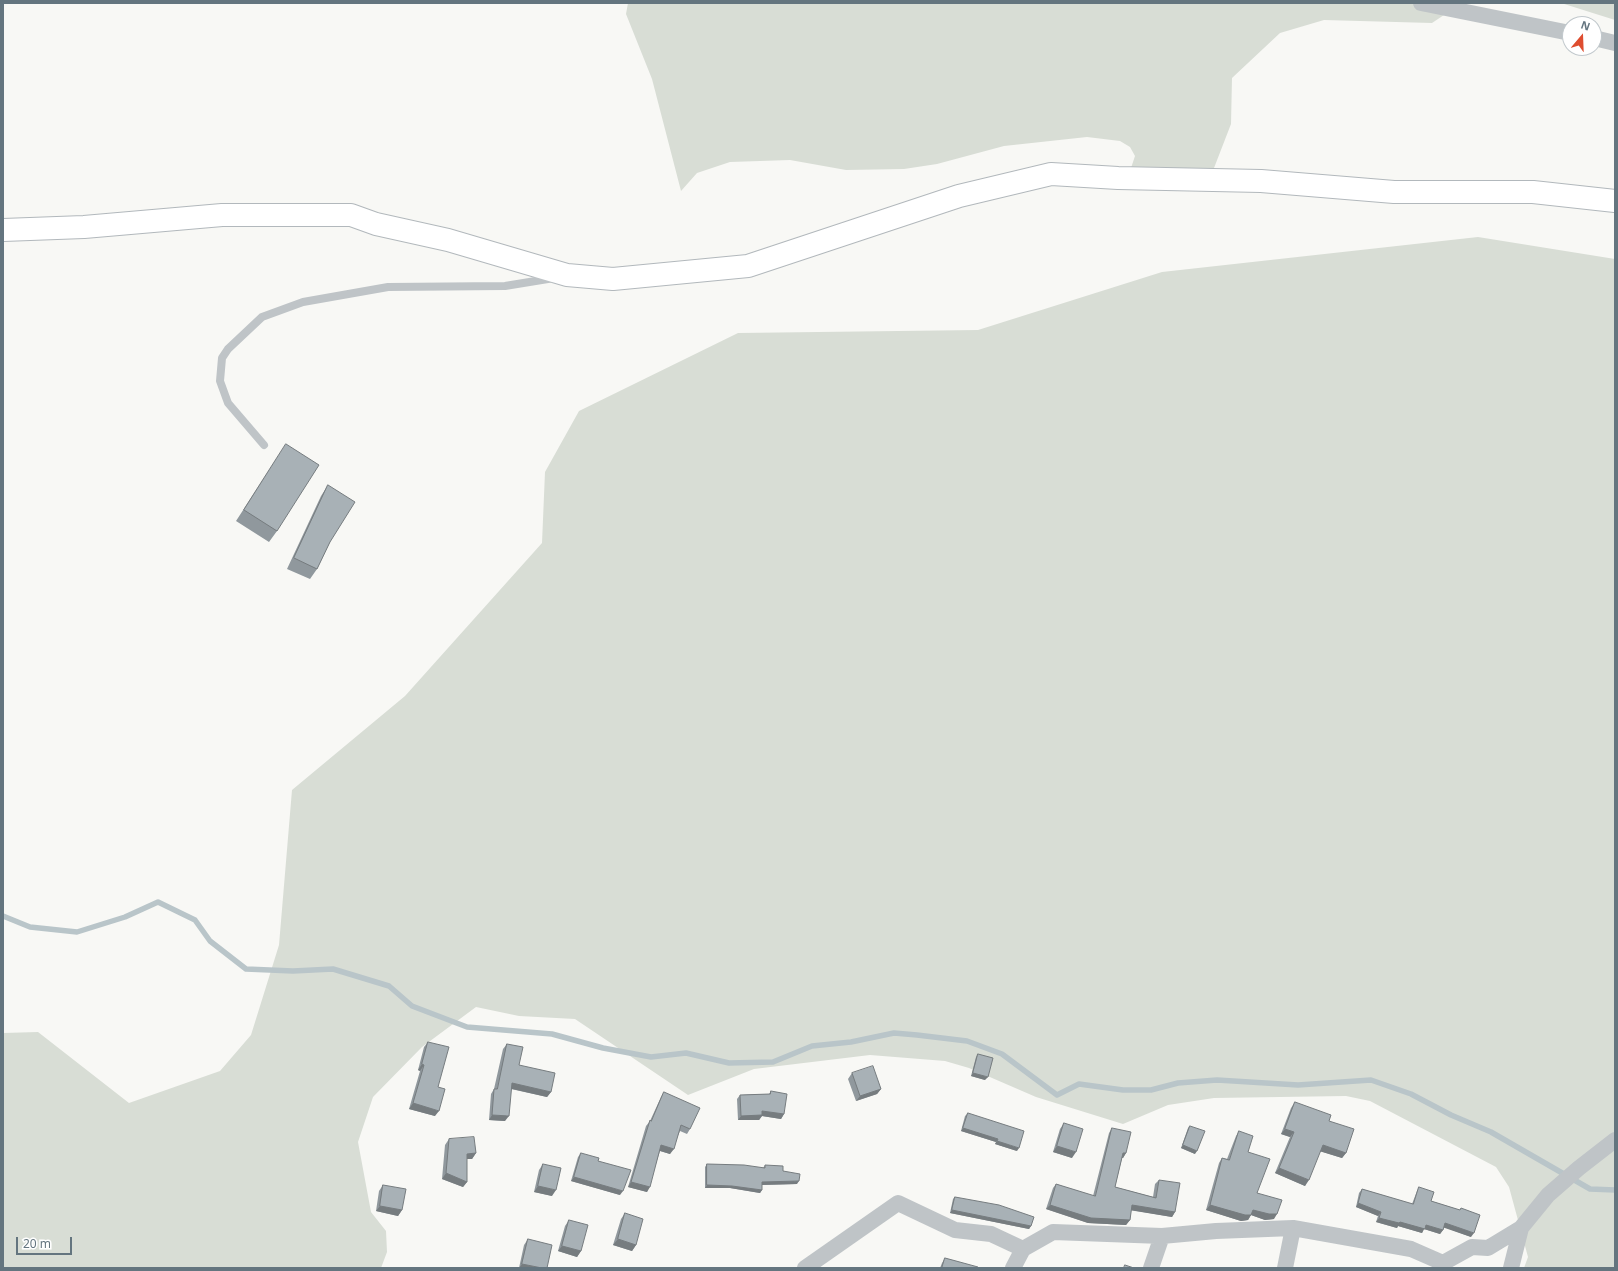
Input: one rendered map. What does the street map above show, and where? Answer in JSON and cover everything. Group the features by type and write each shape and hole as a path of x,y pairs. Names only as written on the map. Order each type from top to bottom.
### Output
{"street":[{"path":"1421,3 1562,31"},
{"path":"1602,40 1615,43"},
{"path":"3,230 84,227 222,215 351,215 376,224 448,240 567,276 613,279 748,266 959,196 1051,174 1118,178 1261,181 1394,192 1533,192 1615,201"},
{"path":"1012,1268 1023,1249 1053,1232 1162,1236 1216,1231 1293,1228 1411,1249 1443,1263 1472,1247 1488,1248 1520,1228 1548,1195 1615,1140"},
{"path":"805,1268 898,1203 955,1230 991,1234 1023,1249"},
{"path":"1285,1268 1293,1228"},
{"path":"1511,1268 1520,1228"},
{"path":"1151,1268 1162,1236"}],"lane":[{"path":"264,445 228,403 220,381 222,358 228,349 262,317 303,302 388,287 505,286 567,276"}],"shaded area":[{"path":"628,3 1462,3 1432,23 1324,20 1280,33 1232,78 1231,124 1214,168 1131,168 1135,156 1130,147 1120,141 1087,137 1004,146 937,164 904,169 846,170 790,160 730,162 697,173 681,191 652,79 626,14"},
{"path":"1561,3 1615,3 1615,20"},
{"path":"1478,237 1615,259 1615,1268 1524,1268 1528,1257 1509,1187 1496,1167 1370,1101 1346,1096 1214,1098 1168,1105 1123,1124 1036,1097 969,1068 945,1061 870,1055 754,1069 688,1095 575,1019 519,1016 476,1007 422,1047 373,1097 358,1142 371,1212 386,1231 387,1252 381,1268 3,1268 3,1033 38,1032 129,1103 220,1071 251,1035 279,945 292,790 405,696 542,543 545,472 579,411 738,333 978,330 1162,272"}],"building":[{"path":"286,444 319,465 277,531 244,510"},
{"path":"328,485 355,502 330,542 317,569 294,558"},
{"path":"428,1042 449,1047 438,1087 445,1089 439,1111 413,1103 424,1065 422,1064"},
{"path":"507,1044 523,1047 519,1065 555,1073 551,1092 512,1083 509,1116 492,1115 494,1089 497,1089"},
{"path":"978,1054 993,1058 988,1077 973,1073"},
{"path":"873,1066 881,1089 860,1096 852,1073"},
{"path":"771,1091 787,1094 784,1114 762,1111 762,1115 741,1116 740,1095 770,1094"},
{"path":"664,1092 700,1108 690,1129 681,1125 674,1149 661,1145 650,1187 631,1182 650,1120 651,1121"},
{"path":"1295,1102 1331,1115 1329,1121 1354,1129 1346,1153 1323,1145 1309,1180 1279,1168 1294,1132 1285,1129"},
{"path":"968,1113 1024,1131 1019,1148 997,1141 998,1139 963,1128"},
{"path":"1064,1123 1083,1129 1076,1152 1057,1146"},
{"path":"1190,1126 1205,1131 1197,1151 1183,1145"},
{"path":"1112,1128 1131,1132 1126,1153 1123,1153 1115,1187 1156,1198 1159,1180 1180,1183 1175,1212 1132,1205 1130,1220 1091,1218 1050,1205 1056,1184 1095,1196"},
{"path":"1239,1131 1253,1136 1248,1152 1270,1159 1257,1193 1282,1200 1277,1214 1269,1214 1253,1210 1251,1215 1245,1215 1210,1205 1222,1158 1229,1160"},
{"path":"474,1137 476,1153 467,1154 467,1182 446,1173 449,1139"},
{"path":"581,1153 599,1158 598,1161 631,1170 623,1191 574,1177"},
{"path":"543,1164 561,1168 556,1190 538,1186"},
{"path":"707,1164 744,1165 765,1168 765,1165 783,1166 783,1171 800,1174 799,1181 762,1182 762,1190 732,1186 707,1185"},
{"path":"383,1185 406,1189 402,1210 380,1206"},
{"path":"1419,1187 1434,1192 1431,1201 1460,1210 1461,1208 1480,1215 1474,1233 1445,1223 1443,1230 1426,1225 1425,1229 1379,1218 1381,1212 1358,1203 1362,1189 1413,1204"},
{"path":"955,1197 999,1205 1034,1217 1031,1226 952,1210"},
{"path":"625,1213 643,1219 636,1245 618,1239"},
{"path":"569,1220 588,1225 581,1251 562,1246"},
{"path":"528,1239 552,1245 547,1268 522,1264"},
{"path":"945,1258 978,1267 978,1268 942,1268"},
{"path":"1125,1265 1134,1268 1124,1268"}],"waterway":[{"path":"3,916 30,927 77,932 125,917 158,902 195,920 210,941 246,969 293,971 333,969 389,986 412,1006 467,1027 552,1034 603,1048 651,1057 686,1053 729,1063 773,1062 812,1046 851,1042 894,1033 967,1041 1002,1054 1057,1095 1079,1084 1123,1090 1151,1090 1178,1083 1217,1080 1298,1085 1371,1080 1411,1094 1451,1115 1491,1132 1590,1189 1615,1190"}]}
